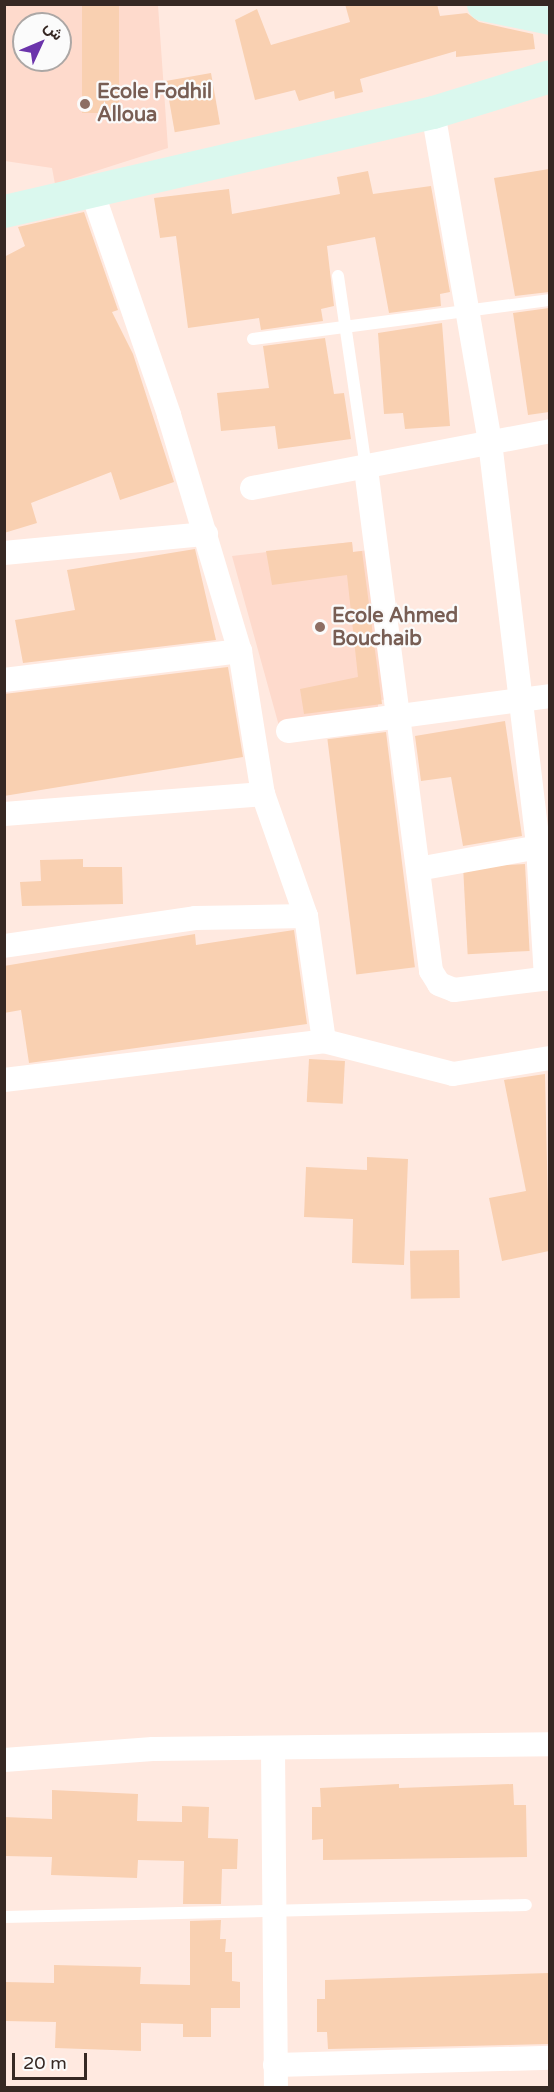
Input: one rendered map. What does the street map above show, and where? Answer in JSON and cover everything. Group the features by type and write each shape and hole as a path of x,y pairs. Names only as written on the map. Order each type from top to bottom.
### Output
{"street":[{"path":"483,4 542,23"},
{"path":"4,211 91,188 433,112 549,76"},
{"path":"366,469 431,971 439,984 454,990 548,979 544,846 519,701 490,442 470,312 433,112"},
{"path":"91,188 206,534 240,651 263,794 306,916 324,1041"},
{"path":"252,488 366,469 549,431"},
{"path":"4,553 206,534"},
{"path":"4,680 240,651"},
{"path":"288,731 549,696"},
{"path":"4,814 263,794"},
{"path":"418,869 544,846"},
{"path":"4,945 195,918 306,916"},
{"path":"4,1080 324,1041 453,1074 549,1058"},
{"path":"4,1760 153,1749 549,1744"},
{"path":"273,1749 276,1911 275,2077 549,2058"}],"lane":[{"path":"338,276 366,469"},
{"path":"252,339 549,300"},
{"path":"4,1917 526,1905"}],"shaded area":[{"name":"Ecole Fodhil Alloua","path":"4,5 158,5 168,148 55,184 52,168 5,161"},
{"name":"Ecole Ahmed Bouchaib","path":"352,542 353,552 376,549 401,699 378,700 378,710 279,726 232,556"}],"building":[{"path":"82,4 119,4 119,113 82,113"},
{"path":"345,4 437,4 440,16 467,13 479,22 533,34 535,49 456,57 456,51 360,79 363,92 335,99 334,91 299,101 295,90 255,100 235,20 257,9 271,45 350,22"},
{"path":"211,73 220,124 175,132 166,81"},
{"path":"549,169 549,292 515,296 494,178"},
{"path":"368,171 373,194 431,186 450,292 440,294 441,306 389,313 375,237 327,246 334,306 321,309 323,321 261,330 259,318 188,328 176,236 160,238 154,198 229,189 232,214 340,194 337,177"},
{"path":"84,212 118,310 112,312 133,354 174,482 120,500 111,472 31,503 37,523 4,533 4,257 25,246 18,227"},
{"path":"549,308 549,412 528,415 513,313"},
{"path":"442,323 450,426 405,429 403,413 384,414 378,333"},
{"path":"325,338 334,394 344,393 351,439 278,449 275,426 221,431 217,393 269,388 263,346"},
{"path":"352,542 353,552 362,551 382,704 304,714 300,689 358,677 347,575 272,585 266,551"},
{"path":"195,549 216,640 23,663 15,620 75,610 67,570"},
{"path":"228,667 243,757 4,796 4,694"},
{"path":"505,721 522,836 463,846 451,777 421,781 415,736"},
{"path":"386,732 415,967 356,974 327,739"},
{"path":"83,859 83,867 122,867 123,904 22,906 20,882 41,881 40,860"},
{"path":"525,864 530,951 468,954 463,867"},
{"path":"294,930 307,1024 29,1063 21,1010 4,1013 4,966 195,934 196,945"},
{"path":"309,1059 345,1061 343,1104 307,1102"},
{"path":"545,1074 549,1251 502,1261 489,1198 526,1191 504,1080"},
{"path":"367,1157 408,1159 404,1265 352,1263 353,1219 304,1217 306,1167 367,1170"},
{"path":"459,1250 460,1298 411,1299 410,1251"},
{"path":"399,1784 399,1788 513,1784 514,1805 526,1805 527,1857 323,1860 323,1839 312,1840 312,1807 321,1807 320,1788"},
{"path":"52,1790 138,1794 137,1821 182,1822 182,1806 209,1807 208,1838 238,1839 237,1869 222,1869 221,1904 183,1904 184,1861 138,1860 137,1878 51,1875 52,1857 4,1856 4,1817 52,1819"},
{"path":"221,1920 220,1939 226,1939 225,1952 232,1952 232,1981 240,1982 240,2008 211,2008 211,2037 183,2037 183,2024 141,2023 141,2051 55,2048 56,2022 4,2021 4,1982 54,1983 54,1965 141,1967 140,1984 190,1985 190,1921"},
{"path":"549,1973 549,2044 328,2049 327,2032 317,2032 317,1999 325,1999 325,1980"}],"place":[{"name":"Ecole Fodhil Alloua","path":"85,104"},
{"name":"Ecole Ahmed Bouchaib","path":"320,627"}]}
